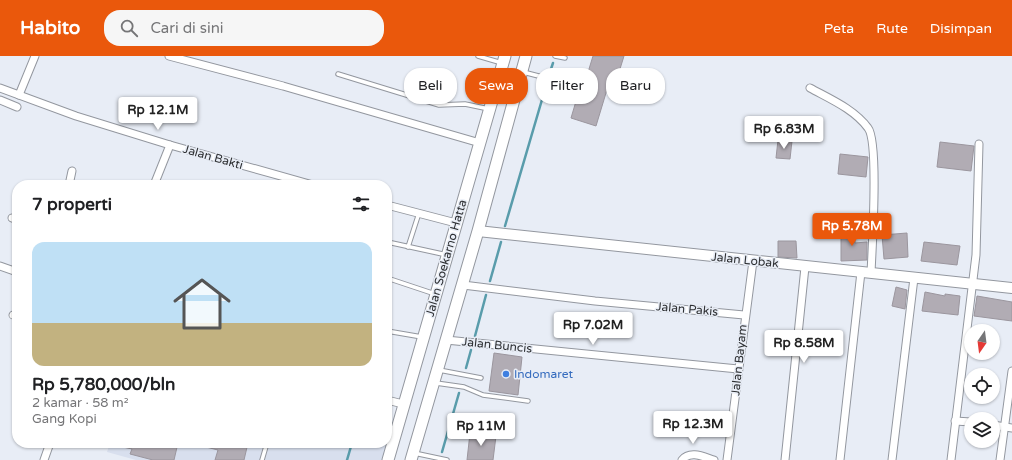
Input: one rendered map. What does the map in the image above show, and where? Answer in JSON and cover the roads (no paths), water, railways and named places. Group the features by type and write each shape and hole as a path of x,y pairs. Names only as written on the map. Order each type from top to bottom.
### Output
{"main road":[{"name":"Jalan Soekarno Hatta","path":"523,68 526,56"},
{"name":"Jalan Soekarno Hatta","path":"392,445 504,60"},
{"name":"Jalan Soekarno Hatta","path":"412,456 463,285 513,104"},
{"name":"Jalan Lobak","path":"478,231 914,278 973,286 1012,288"},
{"name":"Jalan Soekarno Hatta","path":"388,460 391,448"}],"street":[{"path":"19,95 35,56"},
{"path":"169,56 291,88 480,143"},
{"name":"Jalan Bakti","path":"0,88 76,116 170,145 295,180"},
{"path":"810,88 850,111 867,127 872,136 874,160 866,273 840,460"},
{"path":"0,100 17,107"},
{"path":"951,460 973,286 978,233 979,144"},
{"path":"156,180 170,145"},
{"path":"70,180 72,171"},
{"path":"392,206 456,223"},
{"name":"Jalan Bayam","path":"727,460 744,315 753,261"},
{"path":"0,266 12,270"},
{"path":"785,460 804,267"},
{"path":"892,460 914,278"},
{"name":"Jalan Pakis","path":"463,285 744,315"},
{"name":"Jalan Buncis","path":"446,340 738,369"},
{"path":"1000,460 1008,427 1012,371"},
{"path":"392,401 403,404"},
{"path":"956,421 964,422"},
{"path":"44,460 48,448"},
{"path":"682,460 685,456 691,454 714,460"}],"lane":[{"path":"478,56 504,60"},
{"path":"556,56 565,58"},
{"path":"338,74 439,105 465,104 490,109"},
{"path":"408,247 419,213"},
{"path":"392,243 448,255"},
{"path":"392,280 436,294"},
{"path":"392,332 423,337"},
{"path":"438,370 481,378"},
{"path":"434,382 464,387 483,395 528,402"},
{"path":"262,460 266,448"},
{"path":"412,456 447,460"}],"waterway":[{"path":"551,68 553,63"},
{"path":"505,226 541,104"},
{"path":"490,281 501,242"},
{"path":"475,336 486,295"},
{"path":"466,368 471,350"},
{"path":"442,452 459,393"},
{"path":"347,460 351,448"}],"place":[{"name":"Indomaret","path":"506,374"}]}
